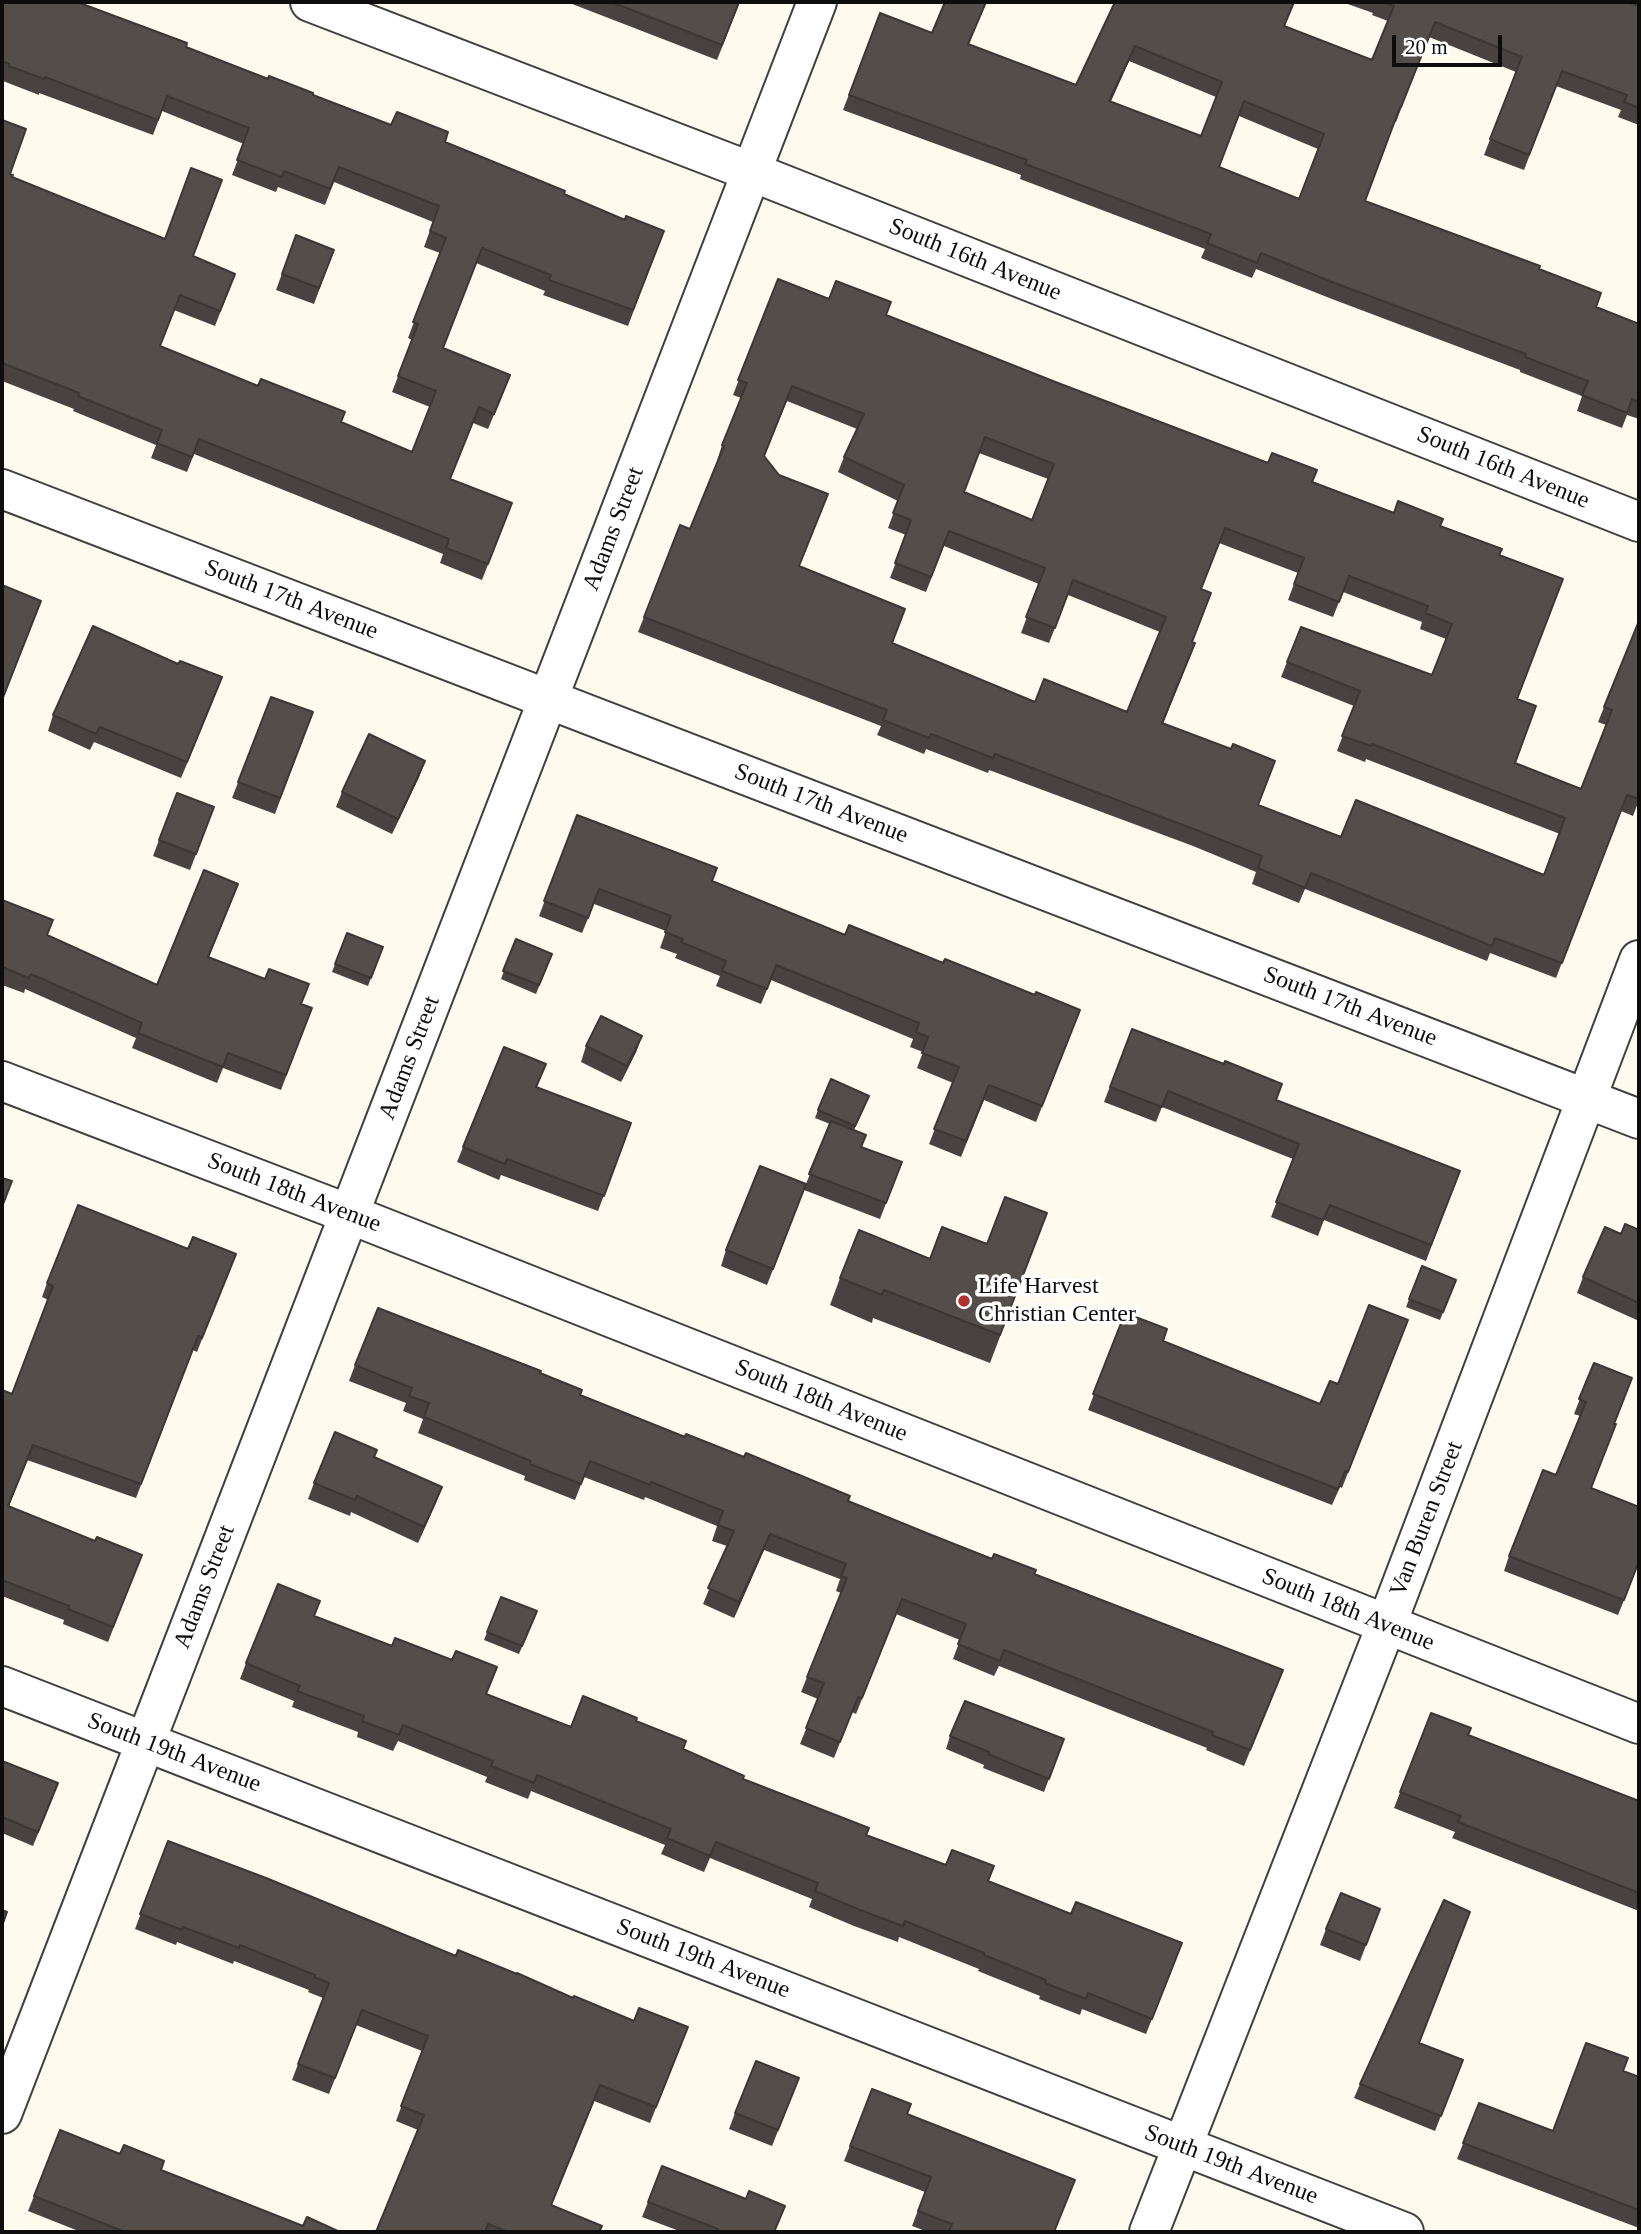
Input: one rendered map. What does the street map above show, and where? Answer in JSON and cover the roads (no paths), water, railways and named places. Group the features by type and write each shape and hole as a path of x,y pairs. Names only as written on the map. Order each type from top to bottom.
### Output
{"street":[{"name":"South 16th Avenue","path":"310,2 752,172 1639,522"},
{"name":"Adams Street","path":"2,2114 817,2"},
{"name":"South 17th Avenue","path":"2,489 1639,1119"},
{"name":"Van Buren Street","path":"1149,2232 1386,1626 1639,960"},
{"name":"South 18th Avenue","path":"2,1081 349,1214 1639,1724"},
{"name":"South 19th Avenue","path":"2,1686 1404,2232"}],"place":[{"name":"Life Harvest Christian Center","path":"964,1301"}]}
